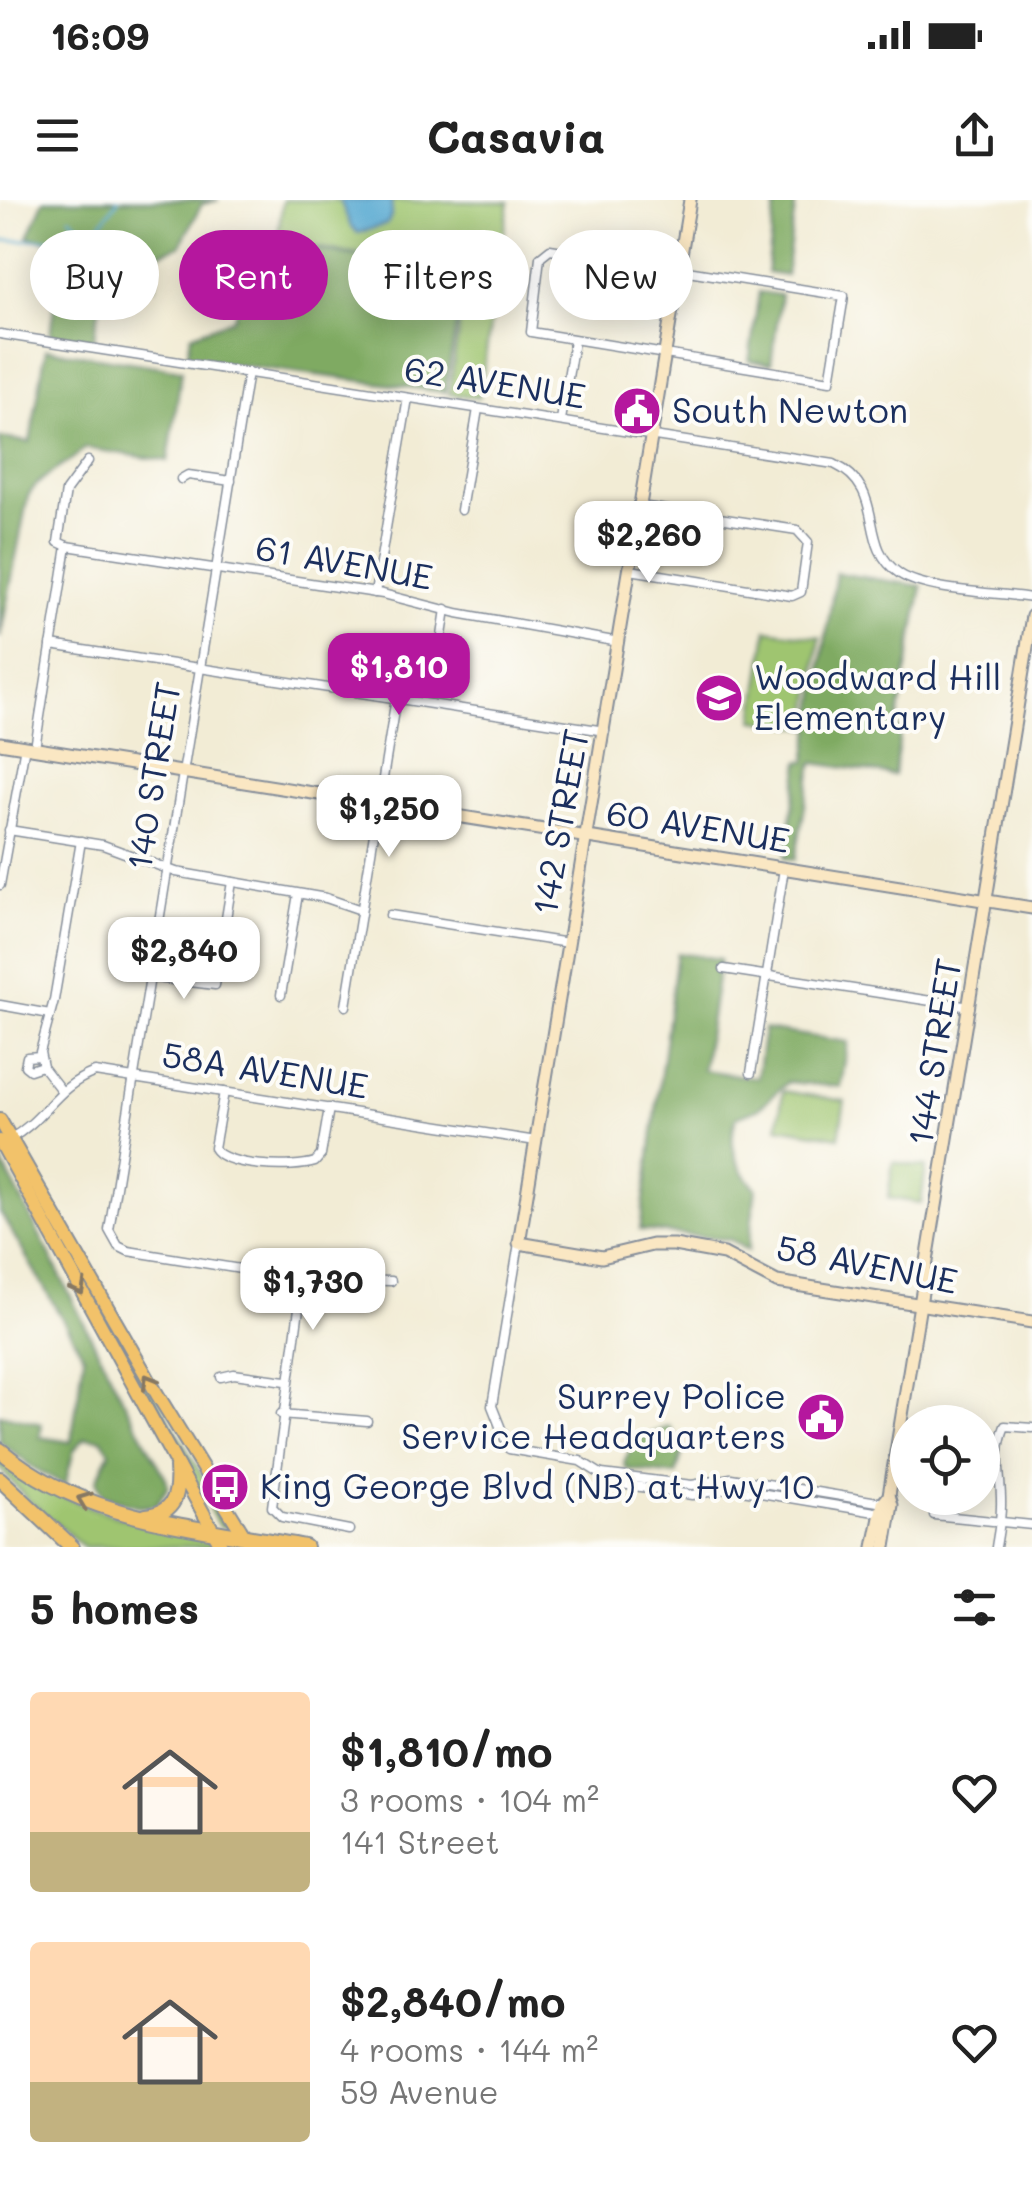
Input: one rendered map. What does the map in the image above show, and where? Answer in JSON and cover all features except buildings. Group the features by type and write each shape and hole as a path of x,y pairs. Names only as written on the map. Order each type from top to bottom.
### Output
{"highway":[{"path":"0,1450 65,1493 138,1516 248,1541 305,1547"},
{"path":"138,1516 164,1512 174,1503 178,1495 176,1467"},
{"path":"0,1479 72,1547"}],"main road":[{"path":"0,1120 3,1142 222,1547"},
{"path":"3,1142 248,1541"}],"street":[{"name":"142 STREET","path":"686,230 690,200"},
{"path":"549,252 543,251 530,332 830,382 844,296 693,272"},
{"name":"142 STREET","path":"672,320 492,1408 510,1449 580,1461 602,1474 692,1485 742,1479 887,1506"},
{"name":"62 AVENUE","path":"0,334 834,464 862,485 871,506 880,550 904,576 1032,598"},
{"path":"561,420 574,341"},
{"name":"140 STREET","path":"248,372 108,1222 118,1246 303,1278"},
{"path":"375,593 408,398"},
{"path":"462,510 478,409"},
{"path":"0,885 51,644 66,491 88,460"},
{"path":"181,479 188,475 231,481"},
{"path":"630,570 798,596 808,542 797,530 641,506"},
{"name":"61 AVENUE","path":"63,544 375,593 619,642"},
{"path":"439,656 446,610"},
{"name":"144 STREET","path":"884,1547 887,1506 1032,616"},
{"path":"51,644 605,731"},
{"path":"346,1006 396,698"},
{"name":"60 AVENUE","path":"0,742 1032,908"},
{"path":"10,830 81,841 166,869 361,910"},
{"path":"60,1090 42,1066 40,1056 81,841"},
{"path":"752,1073 784,868"},
{"path":"148,977 214,986 232,882"},
{"path":"281,995 298,894"},
{"path":"390,915 568,943"},
{"path":"724,968 970,1006"},
{"path":"0,1005 50,1014"},
{"path":"40,1056 27,1057 24,1066 30,1070 42,1066"},
{"name":"58A AVENUE","path":"3,1142 41,1119 60,1090 95,1072 536,1141"},
{"path":"224,1092 214,1148 219,1156 276,1166 315,1162 321,1155 329,1108"},
{"name":"58 AVENUE","path":"519,1243 602,1257 652,1245 674,1245 724,1254 779,1282 1032,1322"},
{"path":"349,1530 274,1511 286,1381 303,1278 391,1281"},
{"path":"220,1377 234,1374 286,1381"},
{"path":"282,1414 367,1421"},
{"path":"996,1547 1000,1520 997,1458 1005,1426 1032,1428"},
{"name":"144 STREET","path":"874,1547 887,1506"},
{"path":"934,1515 1032,1525"}],"green space":[{"path":"44,200 219,200 202,204 188,230 179,230 179,246 159,254 159,230 31,230"},
{"path":"283,200 509,202 505,230 348,230 348,252 328,249 328,230 279,230"},
{"path":"776,200 796,200 786,276 767,273"},
{"path":"328,251 348,255 348,320 457,320 445,392 187,358 191,335 230,320 328,320"},
{"path":"759,292 781,295 771,364 749,361"},
{"path":"52,320 97,320 93,343 50,335"},
{"path":"460,320 491,320 479,398 449,394"},
{"path":"46,349 182,370 168,461 85,448 34,488 28,496 0,638 0,438 30,442"},
{"path":"836,573 922,586 896,728 901,729 894,775 813,763 795,860 785,858 800,761 806,761"},
{"path":"767,630 820,637 807,728 754,720"},
{"path":"677,953 720,959 703,1070 757,1078 764,1029 848,1042 841,1087 788,1082 758,1109 736,1117 735,1155 756,1188 748,1251 731,1240 640,1230"},
{"path":"783,1091 845,1101 839,1137 778,1127"},
{"path":"0,1159 166,1478 168,1487 156,1505 141,1507 103,1496 96,1481 110,1452 101,1439 85,1438 74,1450 65,1485 32,1467 0,1442 0,1414 42,1424 40,1437 71,1442 84,1356 0,1212"},
{"path":"893,1162 926,1167 921,1203 888,1198"},
{"path":"53,1222 233,1528 219,1526 47,1224"},
{"path":"670,1426 683,1450 676,1475 626,1469 624,1462 634,1441"},
{"path":"0,1457 73,1500 125,1518 208,1536 214,1547 84,1547 28,1500 0,1468"}],"water":[{"path":"340,200 391,200 392,215 387,224 368,230 351,227"}],"waterway":[{"path":"0,241 55,239 83,228 98,228 118,200"},
{"path":"70,217 83,228"}],"place":[{"name":"South Newton","path":"637,411"},
{"name":"Woodward Hill Elementary","path":"719,698"},
{"name":"Surrey Police Service Headquarters","path":"821,1417"},
{"name":"King George Blvd (NB) at Hwy 10","path":"225,1487"}]}
